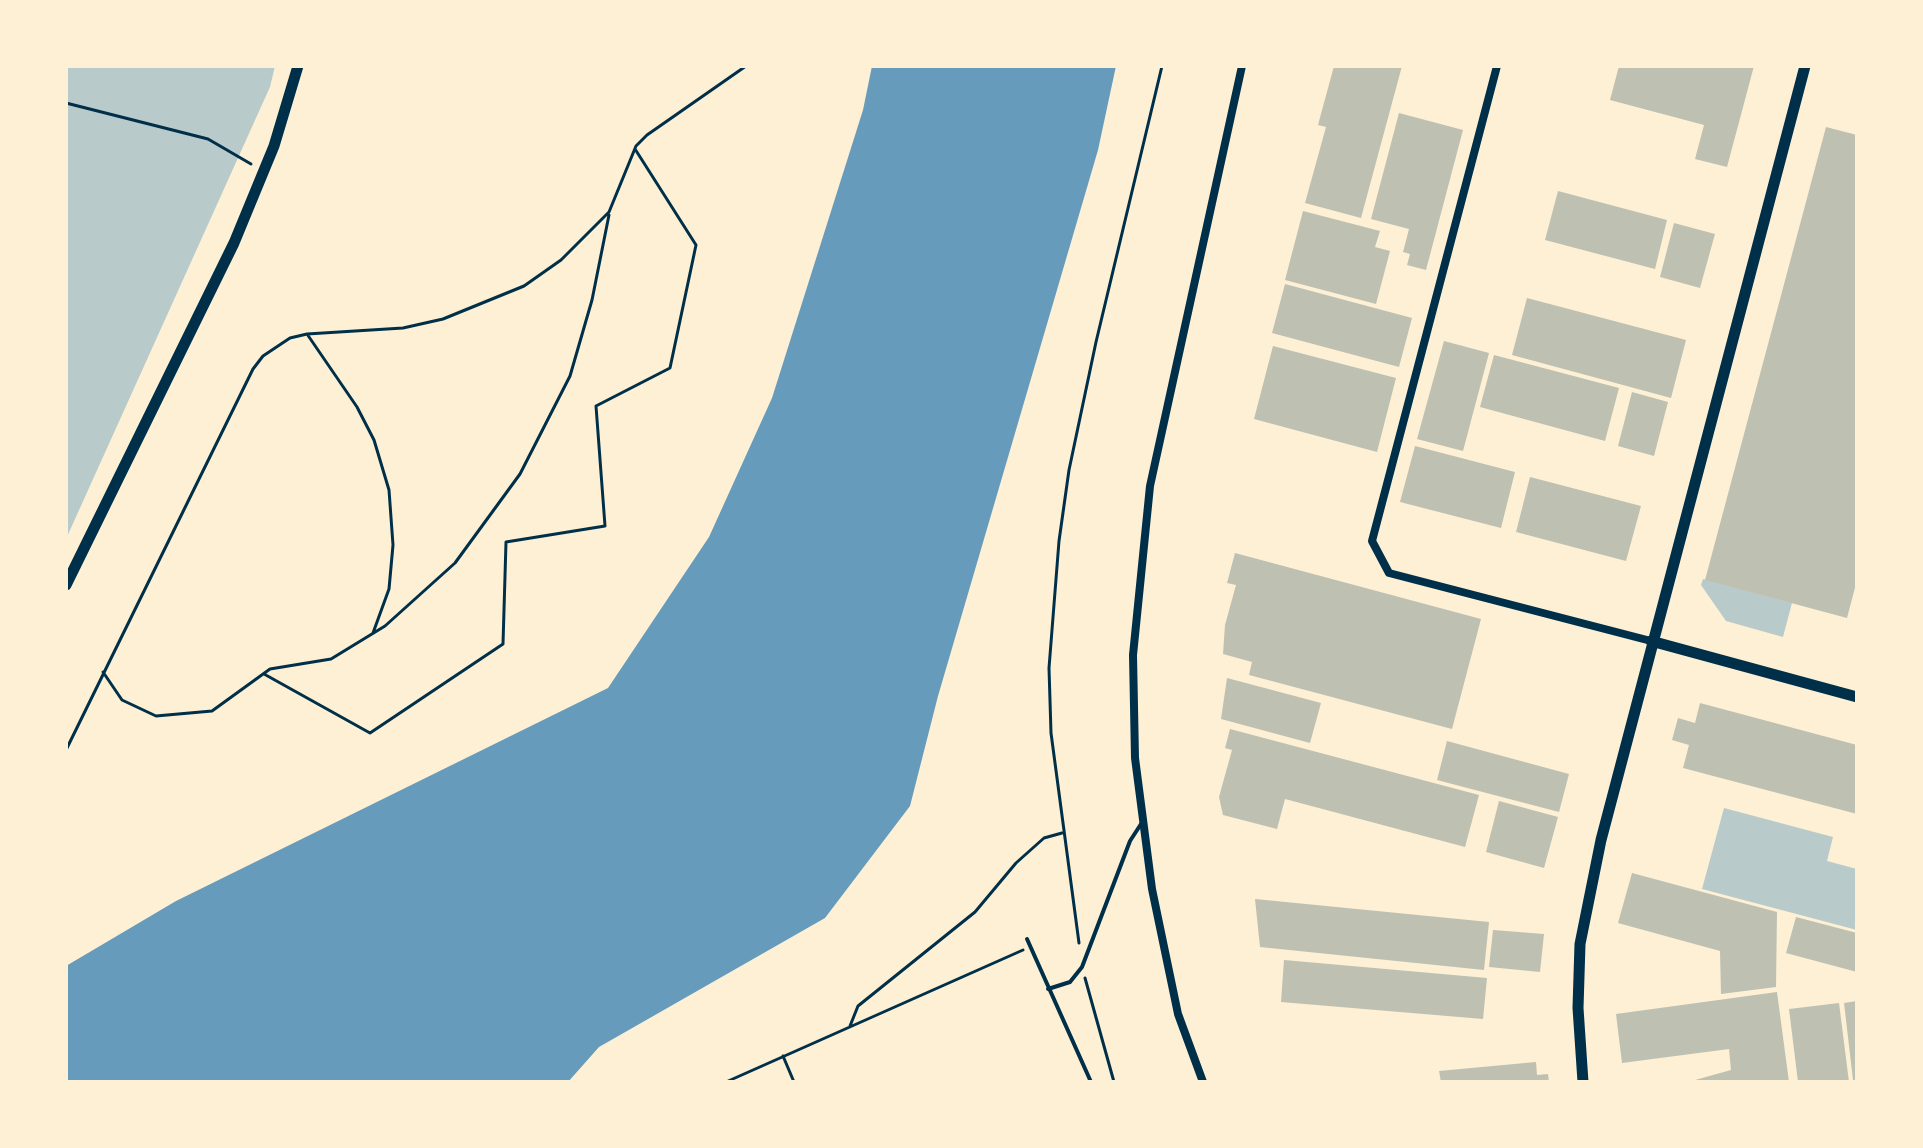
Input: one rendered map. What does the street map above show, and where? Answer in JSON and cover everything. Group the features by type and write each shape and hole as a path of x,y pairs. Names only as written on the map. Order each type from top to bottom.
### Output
{"street":[{"path":"66,585 234,243 263,172 298,66"},
{"path":"1203,1082 1178,1014 1142,823 1135,758 1133,655 1150,486 1242,66"},
{"path":"1497,66 1372,541 1389,573 1857,697"},
{"path":"1583,1082 1578,1008 1580,944 1601,840 1805,66"}],"lane":[{"path":"1048,989 1070,982 1082,967 1130,841 1142,823"},
{"path":"1027,939 1091,1082"}],"path":[{"path":"103,672 122,700 156,716 212,711 270,669 331,659 373,633 455,563 498,508 540,440 581,345 609,212 635,149 647,135 746,66"},
{"path":"1114,1082 1082,967 1062,833 1049,668 1059,541 1069,470 1096,342 1162,66"},
{"path":"66,103 208,139 263,172"},
{"path":"264,674 370,733 503,644 506,542 605,526 596,406 670,368 696,245 635,149"},
{"path":"66,750 253,369 276,346 307,334 403,328 443,319 487,303 524,286 561,260 609,212"},
{"path":"307,334 368,429 383,462 389,490 393,545 390,579 373,633"},
{"path":"849,1027 858,1006 975,912 1016,863 1044,838 1062,833"},
{"path":"726,1082 1030,947"},
{"path":"783,1056 794,1082"}],"shaded area":[{"path":"66,66 275,66 270,87 66,539"},
{"path":"1703,579 1792,603 1783,637 1726,621 1701,585"},
{"path":"1724,808 1833,837 1827,861 1857,869 1857,930 1702,889"}],"water":[{"path":"872,66 1116,66 1098,150 938,696 910,806 825,918 599,1047 568,1082 66,1082 66,966 176,901 608,688 709,537 772,398 863,110"}],"building":[{"path":"1334,66 1402,66 1361,218 1305,203 1326,127 1318,125"},
{"path":"1619,66 1754,66 1727,167 1695,159 1704,125 1610,100"},
{"path":"1399,113 1463,130 1426,270 1407,265 1410,254 1403,252 1409,229 1371,219"},
{"path":"1826,127 1857,135 1857,580 1847,618 1705,580"},
{"path":"1558,191 1667,220 1655,269 1545,240"},
{"path":"1303,211 1380,231 1375,247 1390,251 1376,304 1285,280"},
{"path":"1674,223 1715,234 1700,288 1660,277"},
{"path":"1285,284 1412,318 1399,367 1272,333"},
{"path":"1527,298 1686,340 1671,398 1512,355"},
{"path":"1444,341 1489,353 1463,451 1417,439"},
{"path":"1273,346 1396,378 1377,452 1254,419"},
{"path":"1494,355 1619,388 1605,441 1480,407"},
{"path":"1632,392 1668,402 1654,456 1618,446"},
{"path":"1415,446 1515,472 1501,528 1400,502"},
{"path":"1530,477 1641,506 1626,561 1516,532"},
{"path":"1235,553 1481,619 1452,729 1249,675 1252,662 1223,654 1225,625 1236,585 1227,583"},
{"path":"1227,678 1321,703 1310,743 1221,719"},
{"path":"1700,703 1857,745 1857,814 1683,768 1689,745 1672,740 1678,718 1695,723"},
{"path":"1230,729 1479,795 1465,847 1285,799 1277,829 1223,815 1219,797 1232,750 1225,748"},
{"path":"1447,741 1569,774 1559,812 1437,780"},
{"path":"1499,801 1558,817 1544,868 1486,852"},
{"path":"1632,873 1777,912 1776,987 1721,994 1720,951 1618,923"},
{"path":"1255,899 1489,922 1484,970 1260,947"},
{"path":"1796,917 1857,933 1857,972 1786,953"},
{"path":"1493,930 1544,934 1540,972 1489,967"},
{"path":"1284,960 1487,978 1483,1019 1281,1002"},
{"path":"1777,992 1789,1082 1688,1082 1731,1070 1729,1049 1622,1063 1616,1014"},
{"path":"1857,1001 1857,1080 1853,1080 1844,1003"},
{"path":"1839,1003 1849,1082 1798,1082 1789,1009"},
{"path":"1536,1062 1537,1075 1548,1074 1549,1082 1441,1082 1439,1071"}]}
